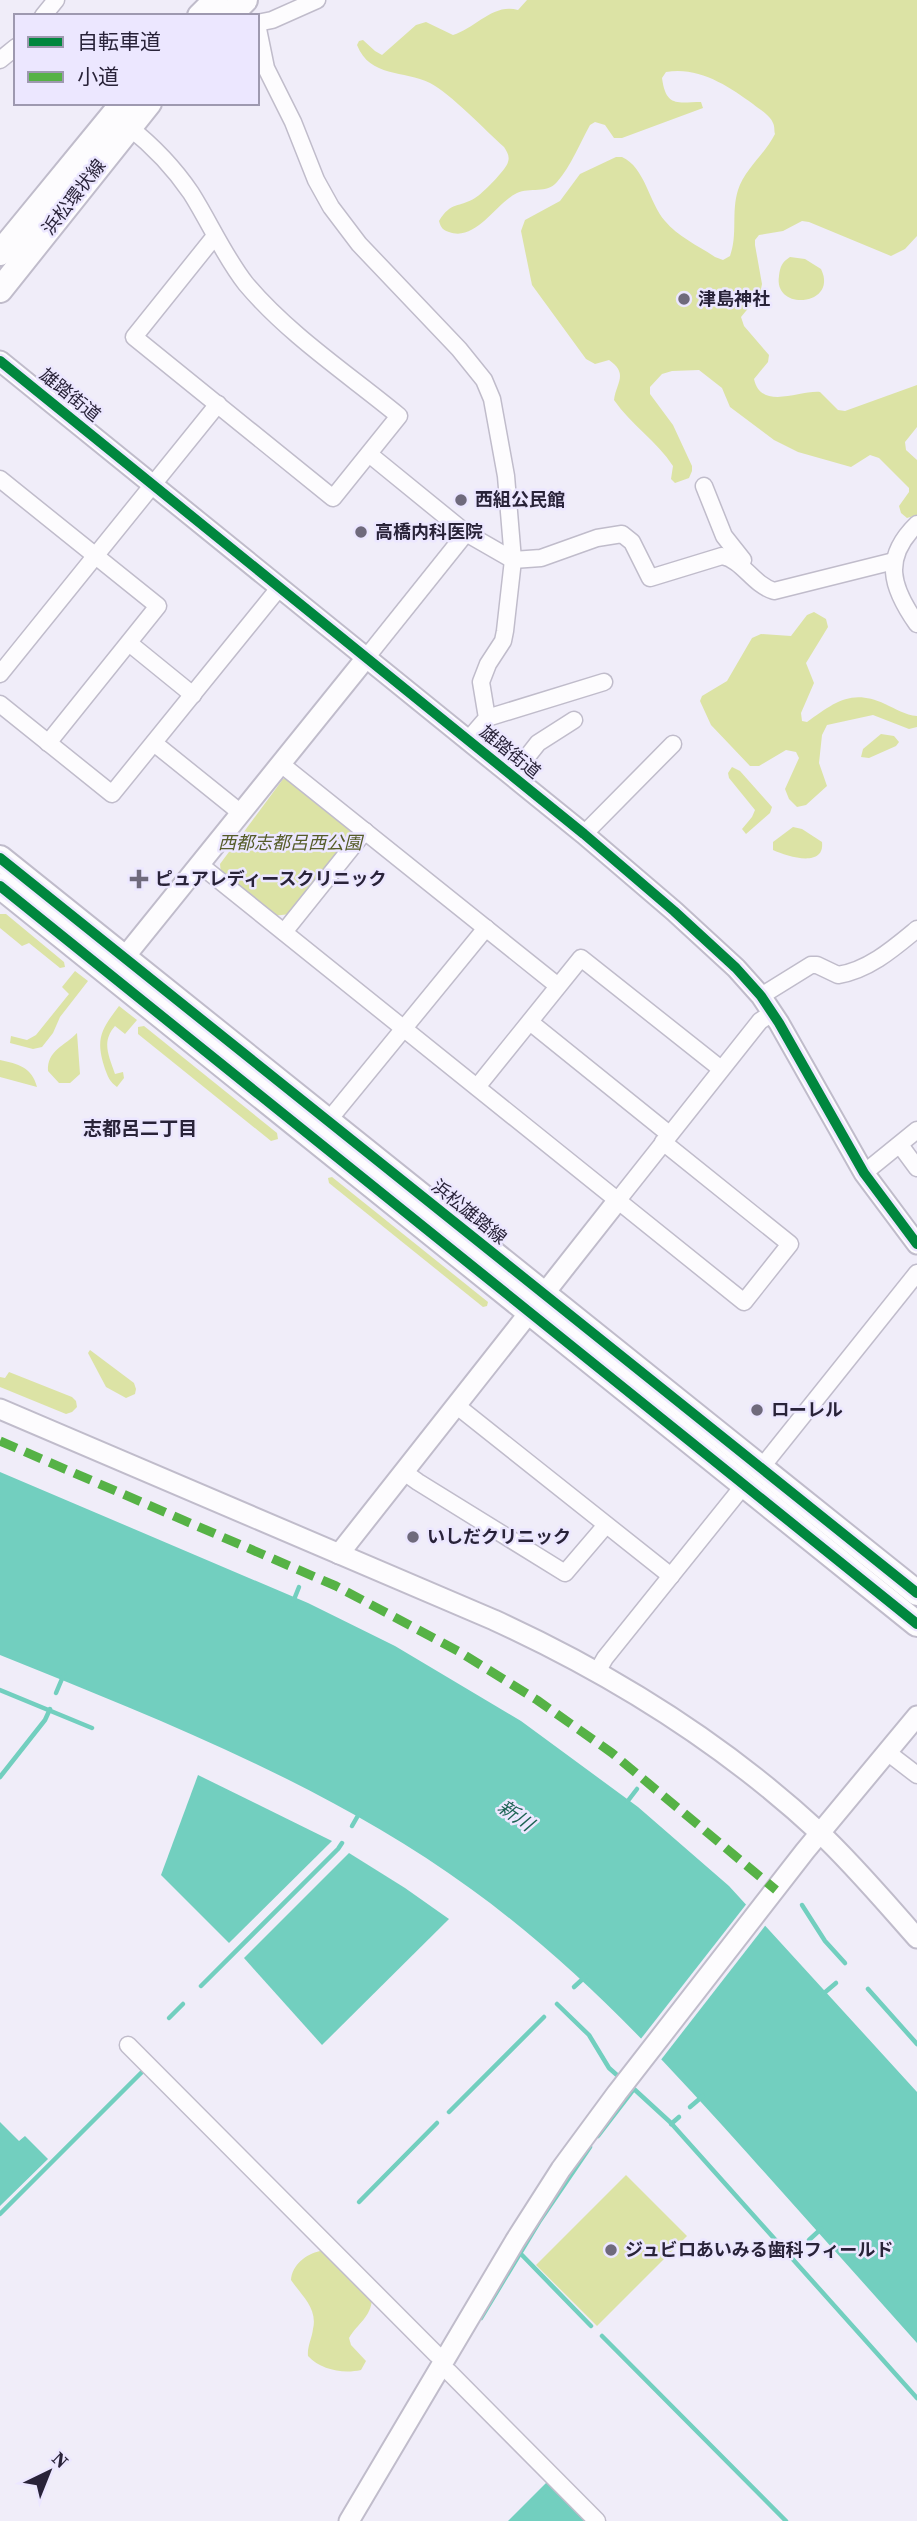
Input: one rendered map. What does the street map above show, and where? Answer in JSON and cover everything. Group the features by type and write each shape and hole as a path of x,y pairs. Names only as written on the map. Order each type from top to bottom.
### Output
{"main road":[{"path":"202,14 216,0"},
{"path":"231,14 244,0"},
{"name":"浜松環状線","path":"2,245 116,112 142,105"},
{"name":"浜松環状線","path":"0,290 116,112"},
{"name":"浜松雄踏線","path":"0,858 117,967 752,1476 917,1624"},
{"name":"浜松雄踏線","path":"0,886 117,967 328,1121 538,1304"},
{"name":"浜松雄踏線","path":"752,1476 917,1593"}],"street":[{"path":"45,14 56,0"},
{"path":"259,23 317,0"},
{"path":"259,34 266,68 293,122 316,180 331,207 359,244 459,349 489,389 506,476 513,560 503,641 483,673 481,682 487,719"},
{"path":"0,60 14,49"},
{"path":"116,112 156,150 179,177 247,284 279,318 399,416 333,498 134,337 215,236"},
{"name":"雄踏街道","path":"0,361 584,834 736,968 761,996 864,1173 917,1244"},
{"path":"0,674 218,404"},
{"path":"369,454 467,533 513,560 541,558 616,533 628,537 650,578 722,556 735,561 764,588 783,590 894,561"},
{"path":"0,479 158,607 48,743"},
{"path":"704,486 724,536 751,569 752,578"},
{"path":"917,524 901,542 894,561 895,585 917,624"},
{"path":"117,967 467,533"},
{"path":"0,704 112,794 279,588"},
{"path":"129,643 193,695"},
{"path":"468,740 487,719 604,682"},
{"path":"512,776 538,743 574,720"},
{"path":"154,743 241,813"},
{"path":"584,834 673,744"},
{"path":"281,764 558,986"},
{"path":"284,932 365,831"},
{"path":"200,864 744,1302 790,1244 530,1022"},
{"path":"328,1121 486,928"},
{"path":"761,996 811,965 838,975 864,966 893,949 917,929"},
{"path":"477,1087 581,957 721,1069"},
{"path":"338,1554 721,1069 760,1021 772,1013"},
{"path":"864,1173 917,1130"},
{"path":"900,1145 917,1168"},
{"path":"597,1672 605,1658 917,1273"},
{"path":"457,1406 671,1576"},
{"path":"0,1409 507,1626 597,1672 642,1698 753,1776 820,1833 917,1938"},
{"path":"404,1472 565,1573 607,1525"},
{"path":"349,2521 545,2193 643,2059 820,1833 917,1716"},
{"path":"887,1752 917,1776"},
{"path":"128,2045 436,2354 449,2372 597,2521"}],"green space":[{"path":"527,0 917,0 917,236 905,249 891,256 809,222 802,221 783,231 759,235 755,245 762,284 760,294 741,317 744,326 769,355 768,362 754,379 758,389 764,394 782,397 820,392 838,410 845,411 917,385 917,427 905,442 906,450 917,460 917,515 907,518 901,513 899,506 909,488 879,458 870,455 851,467 798,452 774,440 730,407 722,388 699,370 662,374 650,387 650,394 673,425 692,466 689,478 675,483 671,479 673,466 667,457 614,400 620,379 615,365 609,360 595,364 586,359 532,285 521,231 525,220 560,201 580,174 616,157 622,157 636,169 665,221 676,232 715,257 723,260 730,256 738,190 745,175 775,134 774,124 769,117 734,91 701,75 666,72 662,78 670,99 701,102 703,108 622,138 614,138 605,125 595,122 590,125 567,169 553,186 517,193 468,232 459,234 441,227 439,221 447,210 475,198 499,176 508,162 507,152 438,88 420,79 379,68 363,56 357,45 363,40 382,55 416,25 426,22 453,35 493,13 518,10"},
{"path":"790,257 805,259 821,269 824,281 821,291 814,297 794,299 780,288 781,267"},
{"path":"814,612 826,619 828,627 806,663 814,683 801,713 802,721 807,722 843,700 862,697 917,716 917,727 909,729 873,715 827,725 822,735 819,763 827,786 806,805 797,807 789,799 785,789 799,758 796,752 786,750 759,766 750,766 711,725 700,701 702,696 727,681 752,638 761,634 791,636 807,615"},
{"path":"881,734 894,736 899,742 896,746 869,758 861,757 863,749"},
{"path":"732,767 740,771 772,807 770,813 746,834 742,829 755,810 729,778 728,773"},
{"name":"西都志都呂西公園","path":"283,779 288,779 351,829 352,837 290,914 273,916 221,874 220,864"},
{"path":"793,827 802,829 822,842 818,855 804,858 773,850 773,842"},
{"path":"0,914 6,914 64,962 65,967 60,968 29,943 22,946 0,928"},
{"path":"75,971 88,981 60,1017 53,1033 42,1047 33,1049 10,1043 11,1036 27,1040 36,1035 69,994 62,987"},
{"path":"119,1006 137,1020 125,1034 115,1026 108,1038 107,1049 115,1074 123,1072 124,1078 117,1087 105,1069 100,1042 104,1029"},
{"path":"144,1026 277,1133 278,1139 271,1141 138,1034 138,1027"},
{"path":"77,1033 80,1074 70,1083 59,1083 48,1071 50,1058"},
{"path":"0,1060 28,1071 37,1087 0,1077"},
{"path":"332,1177 488,1302 487,1306 483,1307 329,1183 328,1178"},
{"path":"90,1350 134,1383 135,1394 126,1398 106,1387 88,1353"},
{"path":"9,1372 72,1397 77,1407 66,1414 0,1387 0,1377 5,1378"},
{"name":"ジュビロあいみる歯科フィールド","path":"626,2175 687,2236 597,2326 536,2265"},
{"path":"320,2251 328,2254 372,2299 367,2315 349,2338 351,2345 366,2361 361,2370 333,2370 319,2365 308,2356 313,2315 308,2302 291,2280 301,2261"}],"water":[{"name":"新川","path":"0,1472 308,1603 395,1646 521,1721 638,1807 729,1886 917,2092 917,2343 651,2049 582,1981 510,1918 416,1852 302,1787 183,1731 0,1655"},
{"path":"198,1775 332,1841 229,1943 161,1875"},
{"path":"349,1853 449,1919 322,2045 244,1958"},
{"path":"0,2122 19,2141 25,2136 48,2159 0,2206"},
{"path":"548,2481 587,2521 508,2521"}],"pier":[{"path":"748,1902 768,1922 660,2061 640,2040"}],"waterway":[{"path":"293,1602 299,1587"},
{"path":"56,1693 64,1674"},
{"path":"0,1690 92,1728"},
{"path":"0,1777 45,1720 50,1709"},
{"path":"627,1802 637,1789"},
{"path":"352,1826 360,1812"},
{"path":"201,1986 342,1843"},
{"path":"802,1905 825,1941 845,1963"},
{"path":"574,1987 586,1976"},
{"path":"823,1994 836,1983"},
{"path":"868,1989 917,2044"},
{"path":"169,2018 183,2004"},
{"path":"557,2004 589,2035 609,2068 618,2076"},
{"path":"449,2112 544,2017"},
{"path":"0,2214 143,2069"},
{"path":"598,2136 634,2089 670,2122 917,2398"},
{"path":"690,2107 703,2096"},
{"path":"671,2124 679,2117"},
{"path":"359,2202 437,2123"},
{"path":"481,2318 539,2222 590,2147"},
{"path":"809,2240 821,2229"},
{"path":"520,2253 591,2326"},
{"path":"602,2336 786,2521"}],"marked path":[{"path":"0,1441 336,1586 458,1651 537,1700 612,1753 776,1890"}],"cycle path":[{"path":"0,361 584,834 736,968 761,996 779,1023 864,1173 917,1244"},
{"path":"0,858 917,1593"},
{"path":"0,886 917,1624"}],"place":[{"name":"津島神社","path":"684,299"},
{"name":"西組公民館","path":"461,500"},
{"name":"高橋内科医院","path":"361,532"},
{"name":"ピュアレディースクリニック","path":"139,879"},
{"name":"ローレル","path":"757,1410"},
{"name":"いしだクリニック","path":"413,1537"},
{"name":"ジュビロあいみる歯科フィールド","path":"611,2250"}],"district":[{"name":"志都呂二丁目","path":"140,1128"}]}
